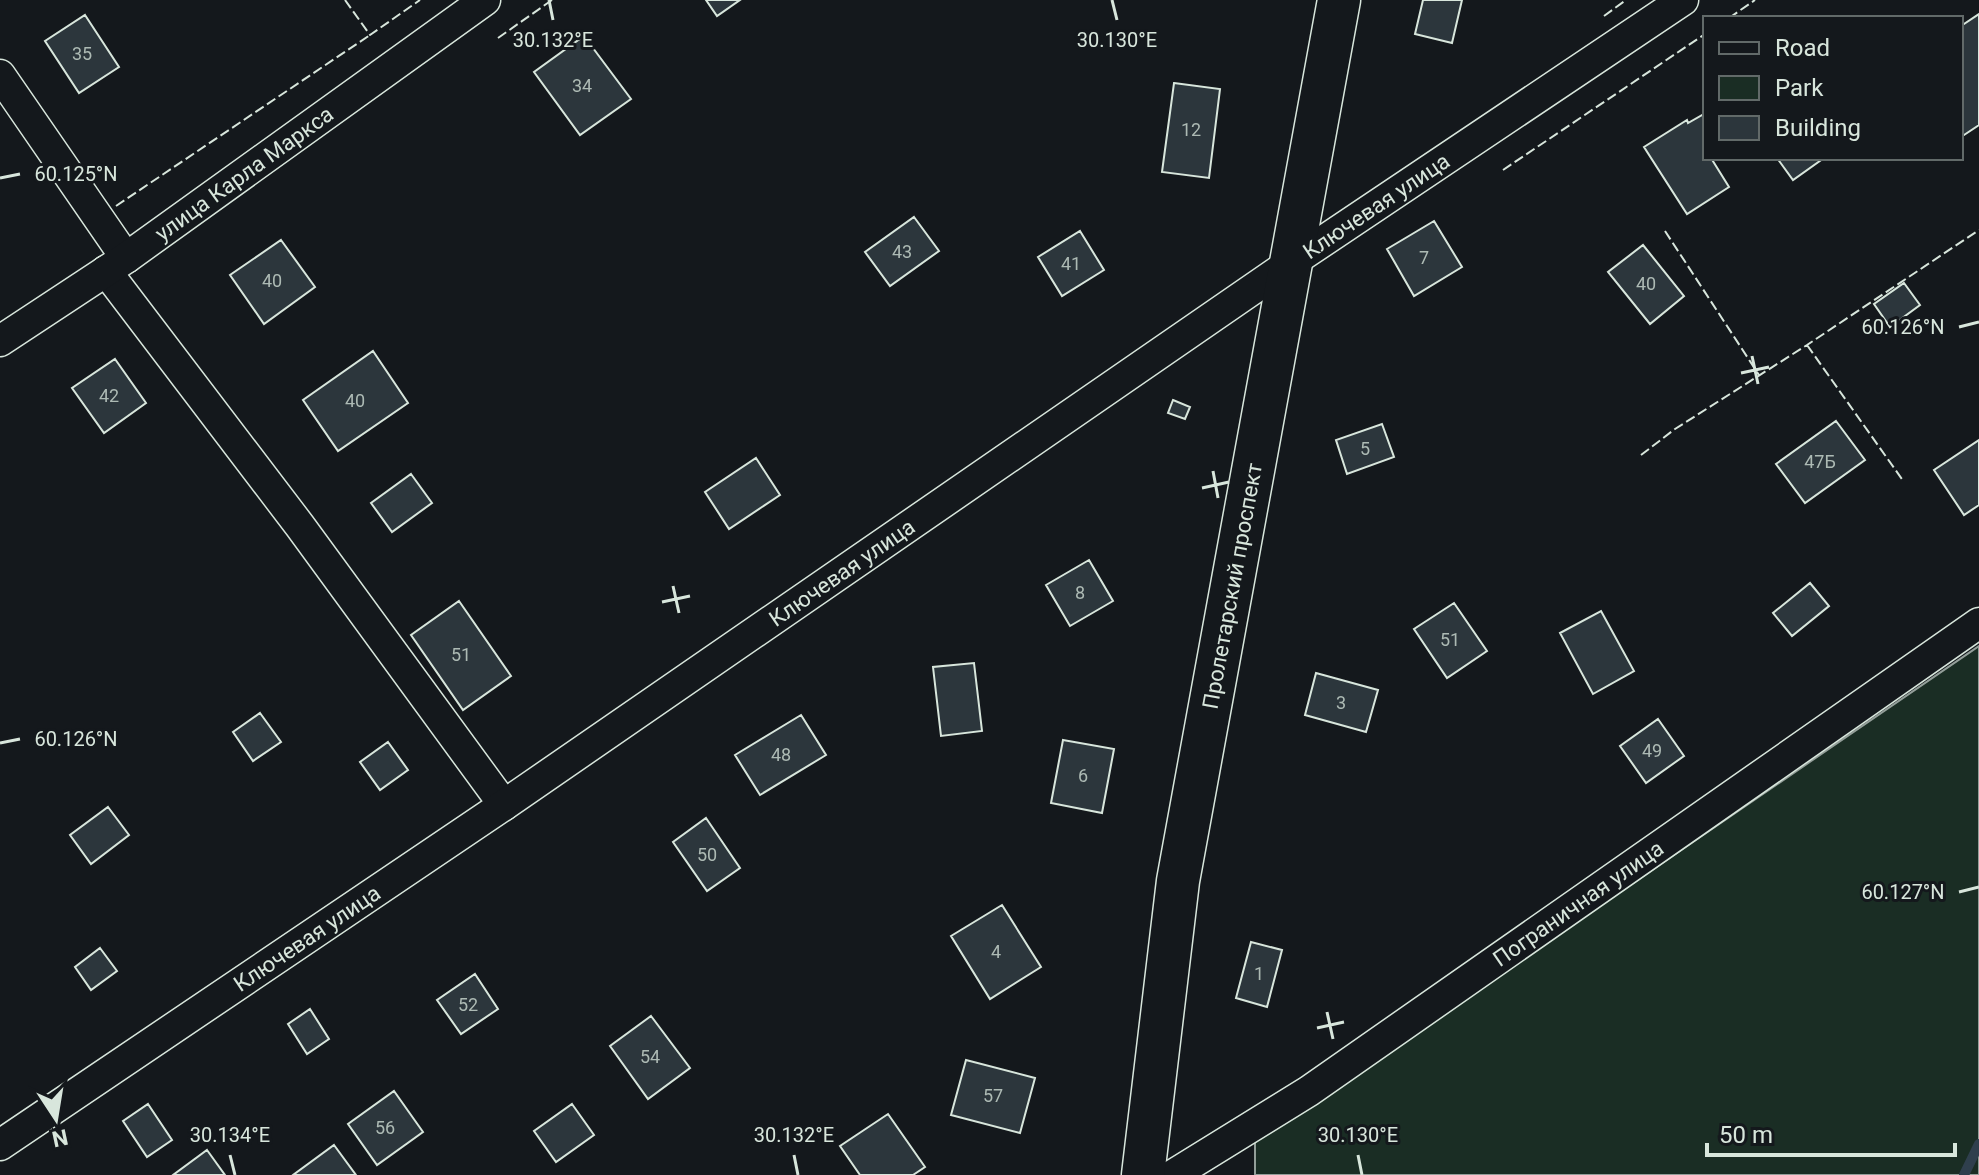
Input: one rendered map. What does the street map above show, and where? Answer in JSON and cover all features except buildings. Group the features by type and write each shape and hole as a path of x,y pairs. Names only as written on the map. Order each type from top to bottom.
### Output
{"street":[{"name":"улица Карла Маркса","path":"0,341 116,264 485,0"},
{"name":"Пролетарский проспект","path":"1143,1175 1178,881 1339,0"},
{"name":"Ключевая улица","path":"0,1145 504,805 1292,262 1683,0"},
{"path":"0,75 116,264 300,526 504,805"},
{"name":"Пограничная улица","path":"1173,1175 1309,1091 1979,623"}],"green space":[{"path":"1979,646 1979,1175 1255,1175 1255,1142"}],"waterway":[{"path":"1964,1175 1979,1144"}],"fence":[{"path":"345,0 370,35 420,0"},
{"path":"498,38 552,0"},
{"path":"1604,16 1626,0"},
{"path":"1732,16 1755,0"},
{"path":"116,206 370,35"},
{"path":"1503,170 1703,35"},
{"path":"1641,455 1675,429 1979,230"},
{"path":"1665,231 1759,375"},
{"path":"1807,345 1904,482"}]}
